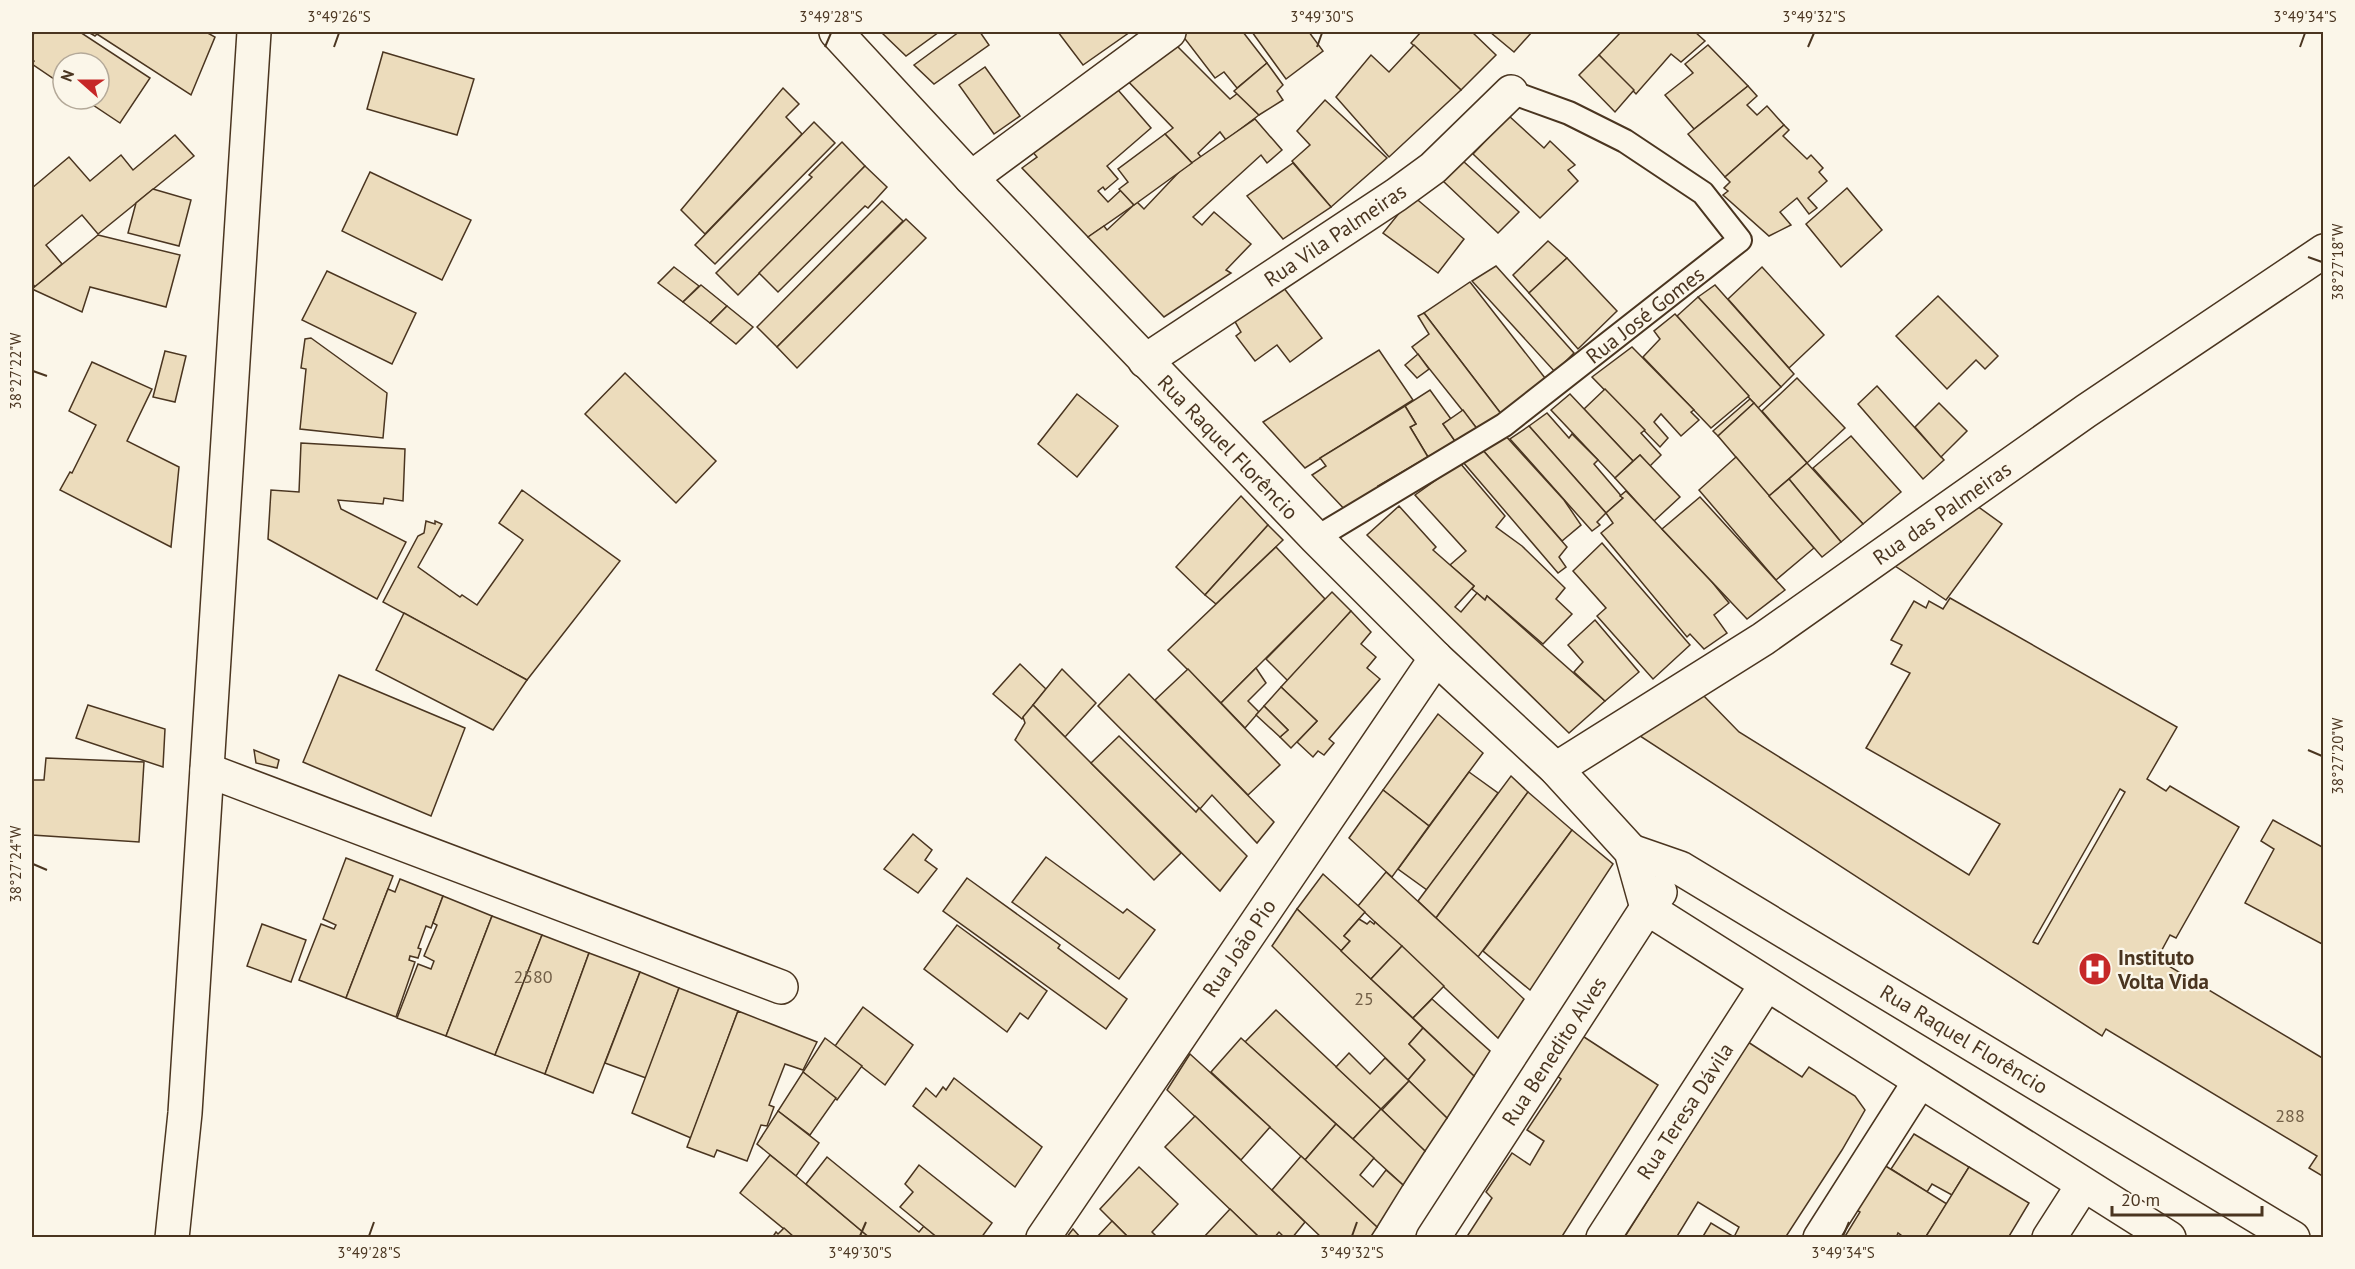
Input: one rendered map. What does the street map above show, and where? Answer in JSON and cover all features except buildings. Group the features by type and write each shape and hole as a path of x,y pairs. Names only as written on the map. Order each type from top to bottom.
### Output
{"street":[{"path":"172,1238 185,1113 254,32"},
{"name":"Rua Raquel Florêncio","path":"836,32 971,178 1316,538 1436,658 1556,770 1631,851 1647,908"},
{"path":"971,178 1169,32"},
{"name":"Rua Vila Palmeiras","path":"1145,361 1396,195 1433,168 1511,92"},
{"name":"Rua das Palmeiras","path":"1556,770 1763,639 2077,417 2324,251"},
{"name":"Rua João Pio","path":"1043,1238 1436,658"},
{"path":"207,770 781,987"},
{"name":"Rua Raquel Florêncio","path":"1631,851 1680,868 2293,1238"},
{"name":"Rua Benedito Alves","path":"1433,1238 1647,908 1680,868"},
{"path":"1647,908 2169,1238"},
{"name":"Rua Teresa Dávila","path":"1603,1238 1766,985"},
{"path":"1820,1238 1920,1081"},
{"path":"2049,1238 2083,1185"}],"lane":[{"name":"Rua José Gomes","path":"1316,538 1504,425 1740,240 1703,193 1626,141 1569,113 1511,92"}],"place":[{"name":"Instituto Volta Vida","path":"2095,969"}]}
